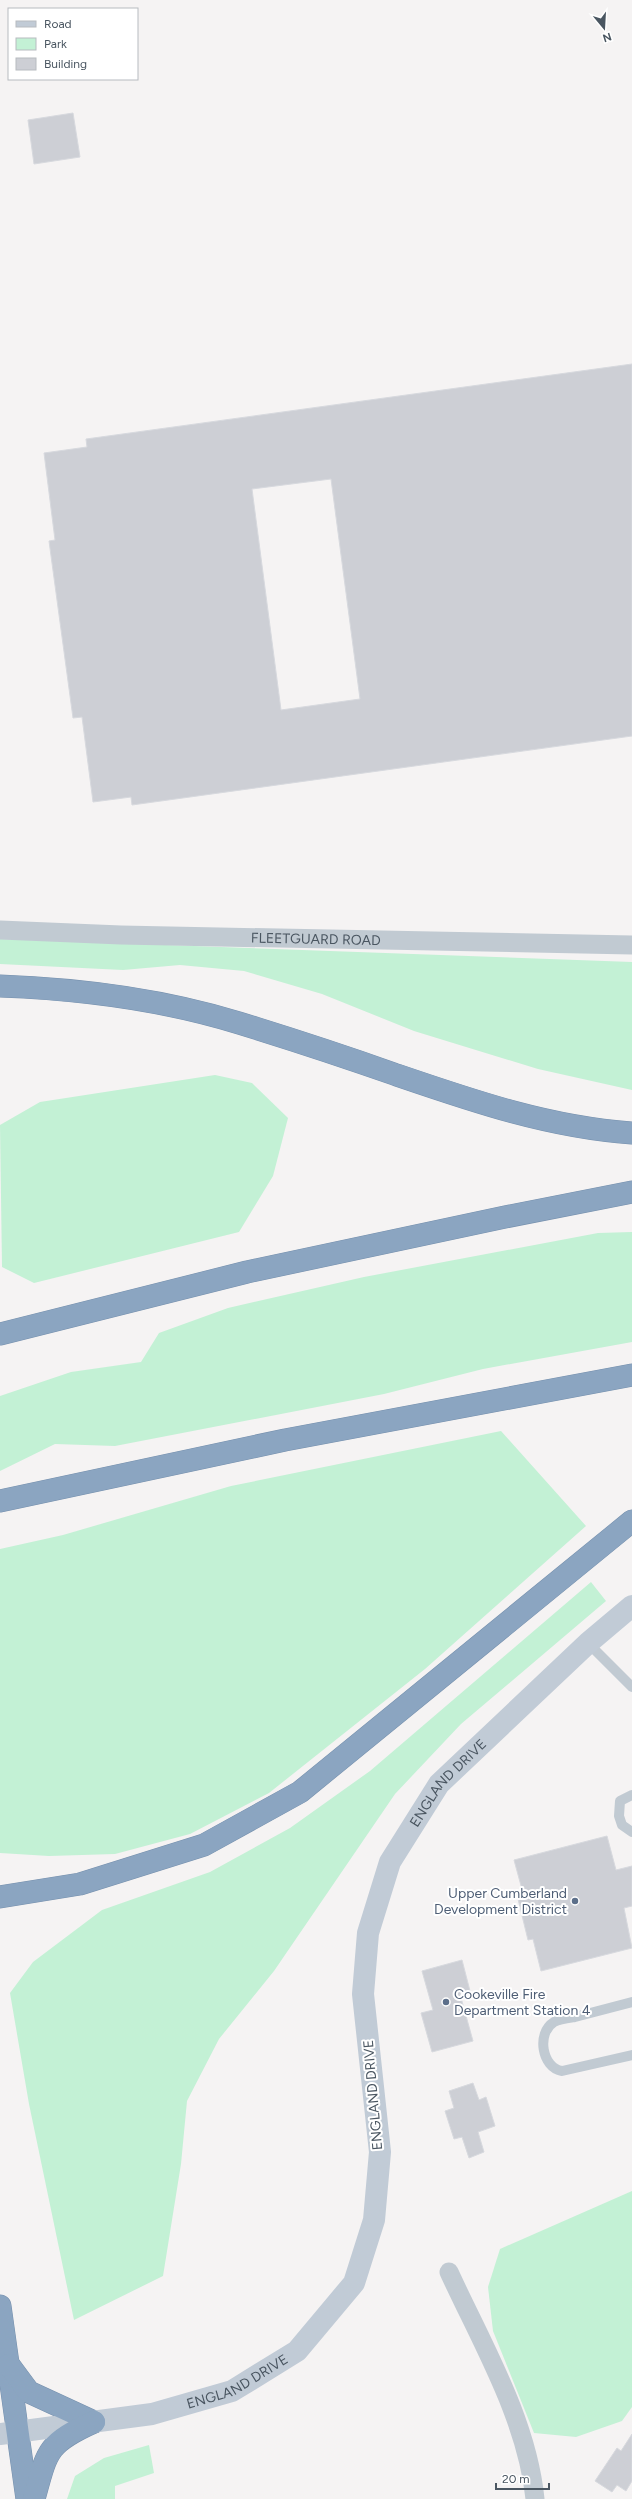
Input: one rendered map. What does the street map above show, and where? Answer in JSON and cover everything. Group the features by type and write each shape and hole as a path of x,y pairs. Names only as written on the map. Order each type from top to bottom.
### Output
{"highway":[{"path":"0,986 54,988 148,1000 238,1023 494,1108 596,1130 632,1133"},
{"path":"0,1334 247,1272 505,1216 632,1192"},
{"path":"0,1501 285,1440 632,1375"},
{"path":"0,1896 22,1894 80,1884 204,1845 300,1792 632,1521"},
{"path":"0,1911 22,1894"},
{"path":"0,2306 8,2365 9,2433 27,2499"},
{"path":"8,2365 29,2392 94,2422"},
{"path":"34,2499 44,2465 54,2445 66,2434 94,2422"}],"street":[{"name":"FLEETGUARD ROAD","path":"0,930 122,935 632,945"},
{"name":"ENGLAND DRIVE","path":"9,2433 152,2414 232,2390 297,2351 354,2283 374,2220 380,2152 363,1994 368,1933 390,1862 439,1784 588,1643 632,1606"},
{"path":"449,2272 506,2393 532,2471 535,2499"}],"lane":[{"path":"588,1643 632,1687"},
{"path":"632,1795 620,1801 619,1807 622,1825 628,1832 632,1832"},
{"path":"632,2002 554,2022 543,2034 543,2041 550,2065 556,2070 562,2071 632,2055"}],"green space":[{"path":"0,939 632,962 632,1090 538,1069 414,1031 322,994 244,971 180,965 123,970 0,964"},
{"path":"215,1075 252,1083 288,1118 273,1176 239,1232 34,1283 2,1267 0,1125 40,1102"},
{"path":"632,1232 632,1342 483,1369 384,1394 115,1446 55,1444 0,1471 0,1396 71,1372 141,1362 159,1333 228,1308 364,1277 598,1233"},
{"path":"501,1431 586,1526 425,1669 269,1793 190,1834 115,1854 49,1856 0,1853 0,1549 63,1535 231,1486"},
{"path":"591,1582 606,1601 461,1724 395,1794 274,1971 219,2039 187,2101 181,2164 163,2276 74,2320 29,2104 10,1993 33,1962 102,1910 210,1872 290,1828 370,1771"},
{"path":"632,2191 632,2407 622,2421 576,2437 534,2433 493,2331 488,2287 500,2249"},
{"path":"149,2445 154,2473 115,2486 115,2499 67,2499 75,2476 104,2458"}],"building":[{"path":"73,113 80,157 34,164 28,120"},
{"path":"632,364 632,736 132,805 131,797 93,802 82,717 73,718 49,541 55,540 44,453 87,447 86,439","holes":["331,479 360,699 281,710 252,489"]},
{"name":"Upper Cumberland Development District","path":"607,1836 616,1870 632,1866 632,1906 624,1908 632,1948 541,1971 533,1939 528,1940 517,1895 523,1893 514,1860"},
{"name":"Cookeville Fire Department Station 4","path":"462,1960 470,1991 460,1994 473,2041 432,2052 421,2013 433,2010 422,1971"},
{"path":"473,2083 479,2100 486,2097 495,2126 478,2132 484,2152 469,2158 462,2137 454,2139 445,2111 454,2108 449,2091"},
{"path":"632,2434 632,2481 626,2491 617,2485 612,2492 595,2481 617,2448 621,2451"}],"place":[{"name":"Upper Cumberland Development District","path":"575,1901"},
{"name":"Cookeville Fire Department Station 4","path":"446,2002"}]}
